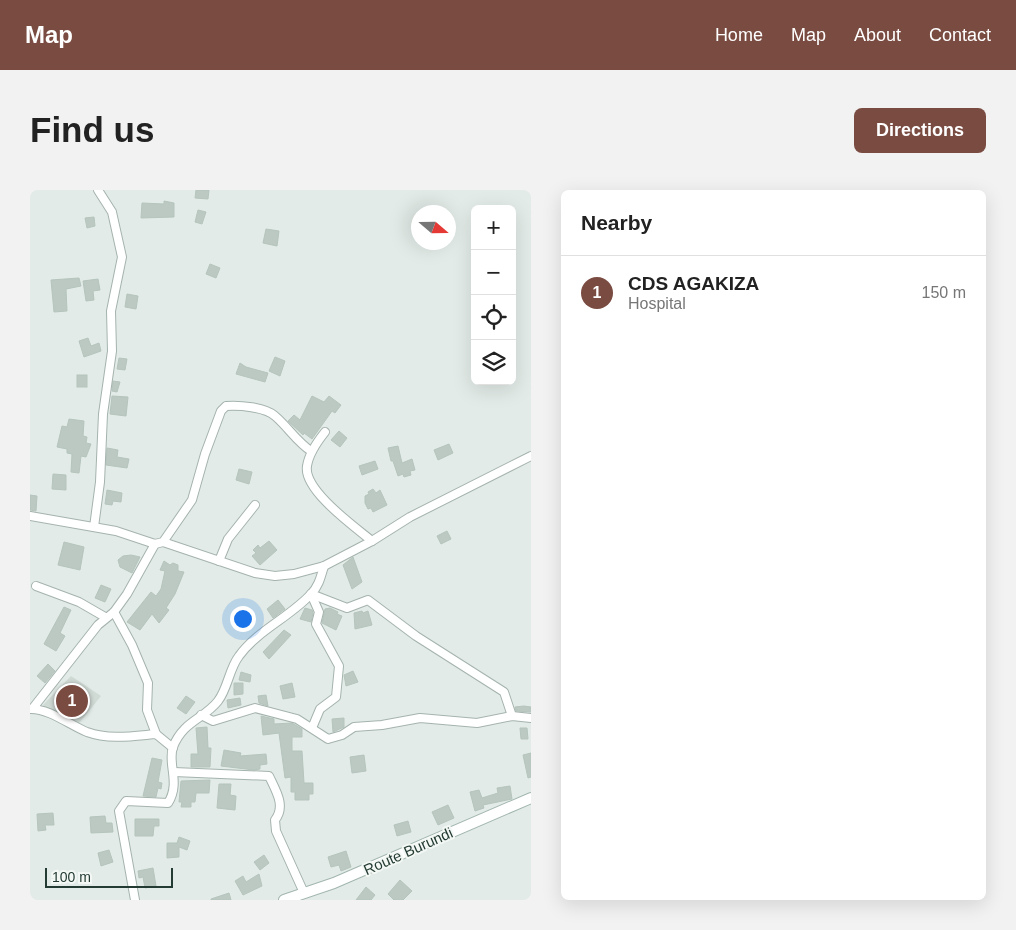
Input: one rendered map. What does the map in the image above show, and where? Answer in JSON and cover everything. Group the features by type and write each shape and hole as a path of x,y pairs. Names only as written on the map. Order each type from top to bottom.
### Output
{"main road":[{"name":"Route Burundi","path":"284,900 334,883 531,798"}],"street":[{"path":"94,527 100,482 103,414 112,351 111,311 122,256 112,212 98,190"},
{"path":"156,734 105,737 31,709 105,617 114,612 159,543 192,500 208,445 221,411 226,406 248,408 274,414 300,443 311,451"},
{"path":"325,432 311,451 306,467 307,475 315,489 348,522 372,541"},
{"path":"30,516 94,527 219,560 255,573 275,576 324,566 372,541 410,517 531,456"},
{"path":"219,560 228,539 255,505"},
{"path":"134,900 119,811 126,801 168,802 174,795 173,748 185,728 213,708 220,698 238,657 261,634 312,594 319,583 324,566"},
{"path":"36,586 79,602 105,617"},
{"path":"312,594 347,608 368,600 416,636 504,692 512,716"},
{"path":"312,594 320,612 316,624 339,666 336,697 320,709 312,728"},
{"path":"114,612 132,645 148,683 146,710 156,734 173,748"},
{"path":"201,715 213,721 255,708 297,719 328,738 342,736 354,727 382,725 420,718 477,723 512,716 531,718"},
{"path":"174,772 269,776 281,804 281,813 275,820 276,830 304,893"}],"shaded area":[{"path":"71,676 101,696 76,727 47,713 43,705"}],"building":[{"path":"196,190 209,190 208,199 195,198"},
{"path":"164,201 174,203 174,217 141,218 142,203 164,204"},
{"path":"198,210 206,212 202,224 195,222"},
{"path":"94,217 95,226 87,228 85,218"},
{"path":"266,229 279,231 277,246 263,243"},
{"path":"210,264 220,268 216,278 206,274"},
{"path":"79,278 81,286 66,289 67,311 54,312 51,280"},
{"path":"98,279 100,290 93,291 94,300 86,301 83,281"},
{"path":"127,294 138,296 136,309 125,307"},
{"path":"88,338 91,346 99,343 101,351 84,357 79,341"},
{"path":"275,357 285,361 280,376 269,371"},
{"path":"119,358 127,359 125,370 117,369"},
{"path":"240,363 246,367 268,373 265,382 236,374"},
{"path":"77,375 87,375 87,387 77,387"},
{"path":"113,381 120,382 117,392 112,391"},
{"path":"112,396 128,397 126,416 110,414"},
{"path":"312,396 324,402 329,396 341,405 335,413 332,411 312,439 304,433 303,435 288,421 294,415 300,420"},
{"path":"69,419 84,421 83,436 87,437 86,443 91,444 86,457 81,456 79,473 71,472 72,454 67,453 67,449 57,447 62,426 67,427"},
{"path":"339,431 347,438 340,447 331,440"},
{"path":"449,444 453,453 438,460 434,450"},
{"path":"398,446 402,463 412,459 415,470 410,471 411,475 404,477 403,474 398,476 393,461 391,461 388,448"},
{"path":"107,448 118,450 117,457 129,459 127,468 106,465"},
{"path":"375,461 378,469 362,475 359,466"},
{"path":"239,469 252,472 249,484 236,480"},
{"path":"53,474 66,475 66,490 52,489"},
{"path":"373,489 376,493 380,490 387,505 373,512 371,508 368,509 365,503 365,496"},
{"path":"107,490 122,493 121,502 113,501 112,505 105,504"},
{"path":"30,495 37,496 36,511 30,510"},
{"path":"447,531 451,539 441,544 437,536"},
{"path":"269,541 277,550 260,565 252,556 256,553 253,550 258,545 260,548"},
{"path":"64,542 84,547 80,570 58,565"},
{"path":"123,556 140,557 132,573 120,567 118,560"},
{"path":"353,557 362,582 352,589 343,565"},
{"path":"164,561 170,565 173,563 178,565 178,571 184,572 175,594 166,608 169,610 159,623 152,614 140,630 127,622 151,592 156,596 161,589 165,571 160,570"},
{"path":"101,585 111,589 105,602 95,598"},
{"path":"278,600 285,609 273,618 267,609"},
{"path":"64,607 71,610 60,633 65,636 56,651 44,644"},
{"path":"305,608 312,610 311,622 300,619"},
{"path":"330,608 342,616 336,630 322,623 325,609"},
{"path":"362,611 363,613 368,611 372,625 355,629 354,613"},
{"path":"284,630 291,635 269,659 263,652"},
{"path":"48,664 55,671 45,683 37,676"},
{"path":"353,671 358,682 346,686 344,675"},
{"path":"241,672 251,675 250,682 239,680"},
{"path":"234,683 243,683 243,694 234,695"},
{"path":"292,683 295,697 283,699 280,686"},
{"path":"266,695 268,706 259,703 258,696"},
{"path":"186,696 195,702 186,714 177,708"},
{"path":"240,698 241,705 228,708 227,700"},
{"path":"515,707 531,707 531,712 516,711"},
{"path":"261,716 274,719 274,724 292,723 302,729 302,737 292,737 292,751 302,751 304,783 313,783 313,794 309,794 309,800 295,800 295,792 291,792 291,777 285,778 279,733 263,735"},
{"path":"344,718 344,727 333,732 332,719"},
{"path":"207,727 208,748 211,748 210,767 191,767 191,754 198,754 196,728"},
{"path":"520,728 527,728 528,739 521,739"},
{"path":"224,750 241,753 240,756 266,754 267,764 260,765 260,769 254,770 221,766"},
{"path":"531,753 531,777 528,778 523,755"},
{"path":"364,755 366,771 352,773 350,757"},
{"path":"152,758 162,760 158,782 162,783 161,789 158,788 156,797 143,796"},
{"path":"210,780 209,793 196,793 195,802 191,802 191,807 181,807 182,802 179,802 181,781"},
{"path":"219,784 231,784 230,795 236,796 235,810 217,808"},
{"path":"510,786 512,799 483,805 484,808 475,811 470,792 479,790 482,798 498,793 497,788"},
{"path":"448,805 454,818 438,825 432,812"},
{"path":"53,813 54,825 45,825 46,830 38,831 37,814"},
{"path":"105,816 106,823 112,823 113,832 91,833 90,817"},
{"path":"135,819 159,819 159,826 154,826 153,836 135,836"},
{"path":"408,821 411,832 397,836 394,825"},
{"path":"179,837 190,841 187,850 179,847 179,857 167,858 167,843 177,843"},
{"path":"109,850 113,862 101,866 98,853"},
{"path":"346,851 351,867 341,871 339,865 331,867 328,857"},
{"path":"264,855 269,863 260,870 254,862"},
{"path":"153,868 156,886 145,888 143,877 139,878 138,871"},
{"path":"259,874 262,886 243,895 235,881 243,876 246,882"},
{"path":"400,880 412,891 403,900 394,900 388,894"},
{"path":"366,887 375,895 371,900 356,900"},
{"path":"229,893 231,900 211,900 211,899"}],"place":[{"name":"CDS AGAKIZA","path":"72,701"}]}
